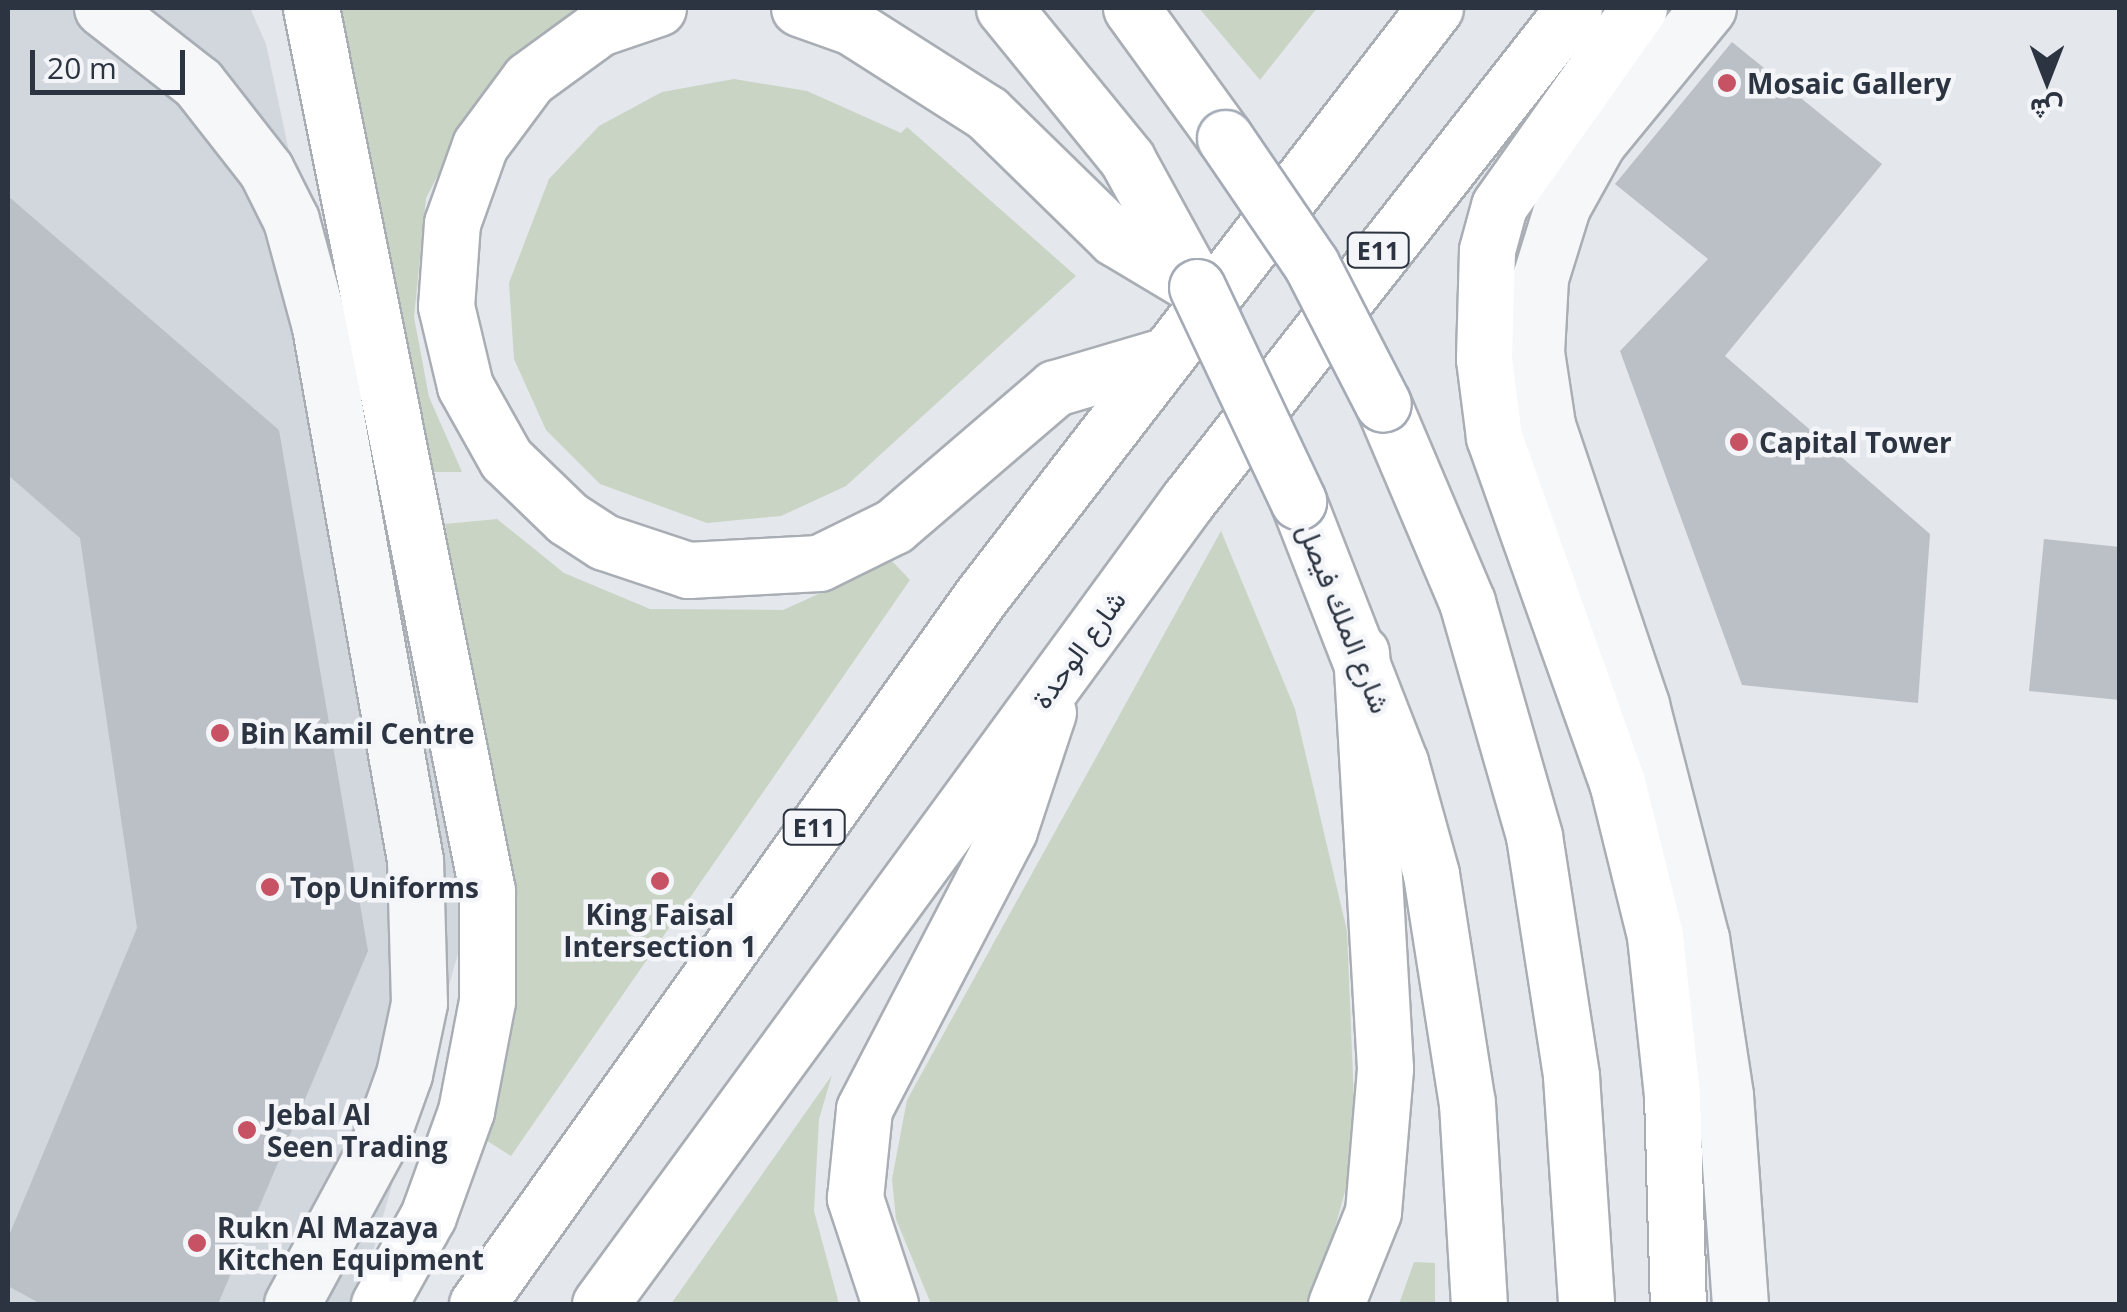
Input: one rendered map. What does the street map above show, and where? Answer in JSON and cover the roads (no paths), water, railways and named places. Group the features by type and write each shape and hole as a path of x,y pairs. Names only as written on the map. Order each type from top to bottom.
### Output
{"main road":[{"path":"311,8 488,890 486,1001 466,1111 428,1216 379,1304"},
{"path":"658,8 598,28 530,79 480,145 452,222 446,306 465,386 506,459 567,518 604,542 688,570 819,563 916,510 1055,388 1160,357"},
{"path":"799,8 878,41 988,113 1115,238 1198,287"},
{"name":"شارع الملك فيصل","path":"1004,8 1128,159 1198,287 1298,502 1361,653 1416,818 1454,988 1480,1304"},
{"path":"1131,8 1311,264 1383,404 1467,602 1534,836 1571,1076 1586,1304"},
{"name":"E11","path":"477,1304 591,1134 1160,357 1436,8"},
{"name":"شارع الوحدة","path":"600,1304 1059,675 1376,252 1574,8"},
{"path":"1639,8 1499,206 1487,250 1484,360 1494,437 1617,782 1655,936 1670,1074 1678,1304"},
{"path":"1336,1304 1373,1212 1385,1068 1361,653"},
{"path":"890,1304 855,1198 864,1109 1009,830 1059,675"}],"street":[{"path":"102,8 198,83 266,170 291,220 320,327 415,860 419,1003 404,1074 380,1142 292,1304"},
{"path":"1708,8 1598,142 1562,207 1540,278 1536,352 1546,425 1642,705 1700,938 1724,1095 1740,1304"}],"place":[{"name":"Mosaic Gallery","path":"1727,83"},
{"name":"Capital Tower","path":"1739,442"},
{"name":"Bin Kamil Centre","path":"220,733"},
{"name":"King Faisal Intersection 1","path":"660,881"},
{"name":"Top Uniforms","path":"270,887"},
{"name":"Jebal Al Seen Trading","path":"247,1130"},
{"name":"Rukn Al Mazaya Kitchen Equipment","path":"197,1243"}]}
